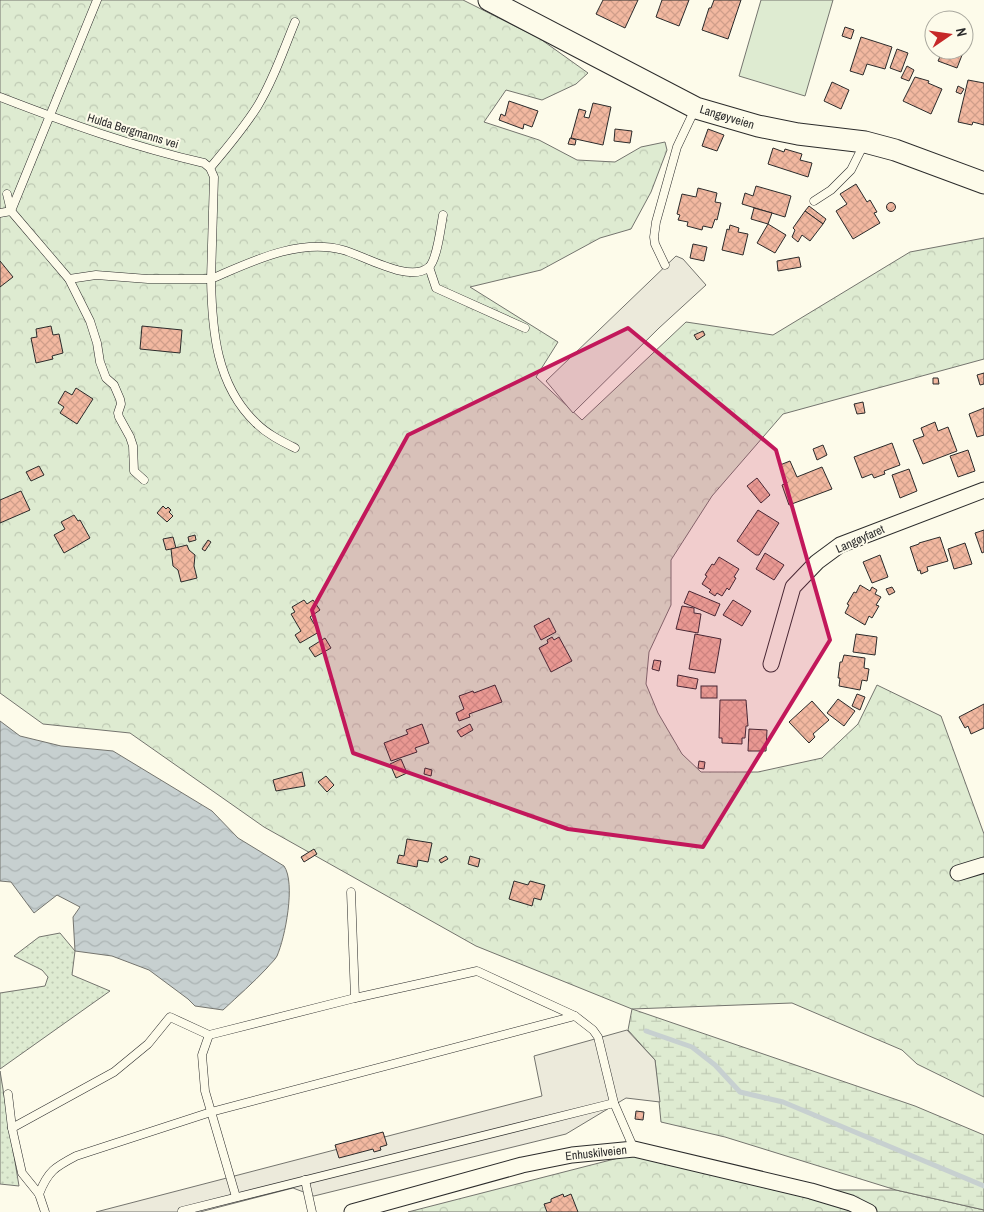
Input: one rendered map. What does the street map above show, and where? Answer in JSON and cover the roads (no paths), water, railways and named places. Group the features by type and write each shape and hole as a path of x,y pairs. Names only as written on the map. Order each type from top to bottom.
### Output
{"main road":[{"name":"Langøyveien","path":"489,0 696,108 758,126 798,134 865,142 895,150 984,183"}],"street":[{"name":"Langøyfaret","path":"771,664 793,587 817,562 840,545 984,490"},
{"path":"958,873 984,865"},
{"name":"Enhuskilveien","path":"352,1212 522,1165 572,1155 634,1149 811,1191 851,1203 869,1212"}],"lane":[{"path":"11,211 97,0"},
{"path":"294,22 270,82 258,106 210,168 214,177 211,279 214,333 221,365 233,393 255,422 268,433 294,448"},
{"name":"Hulda Bergmanns vei","path":"0,97 134,146 204,163 210,168"},
{"path":"665,265 655,244 656,222 677,147 696,108"},
{"path":"814,202 831,190 851,170 865,142"},
{"path":"7,194 11,211 69,279 90,321 106,378 114,385 120,399 119,417 133,446 134,471 144,480"},
{"path":"0,213 11,211"},
{"path":"443,216 437,247 429,268 436,288 525,328"},
{"path":"69,279 96,275 148,279 211,279 267,257 298,248 318,245 344,250 405,272 429,268"},
{"path":"351,892 355,998"},
{"path":"12,1128 114,1072 148,1044 170,1017 208,1035 355,998 477,971 575,1016 594,1030 598,1037 614,1103 634,1149"},
{"path":"39,1194 44,1181 56,1166 76,1156 211,1112 575,1016"},
{"path":"208,1035 202,1055 205,1091 236,1197"},
{"path":"8,1094 12,1128 22,1173 39,1194 44,1212"},
{"path":"181,1212 614,1103"},
{"path":"305,1180 312,1212"}],"water":[{"path":"0,721 20,736 61,746 113,751 212,811 238,838 284,866 289,885 288,911 277,956 223,1010 195,1006 149,970 112,956 75,951 73,917 80,907 57,895 34,913 11,882 0,881"}],"waterway":[{"path":"646,1031 692,1047 715,1065 740,1092 783,1102 984,1186"}]}
